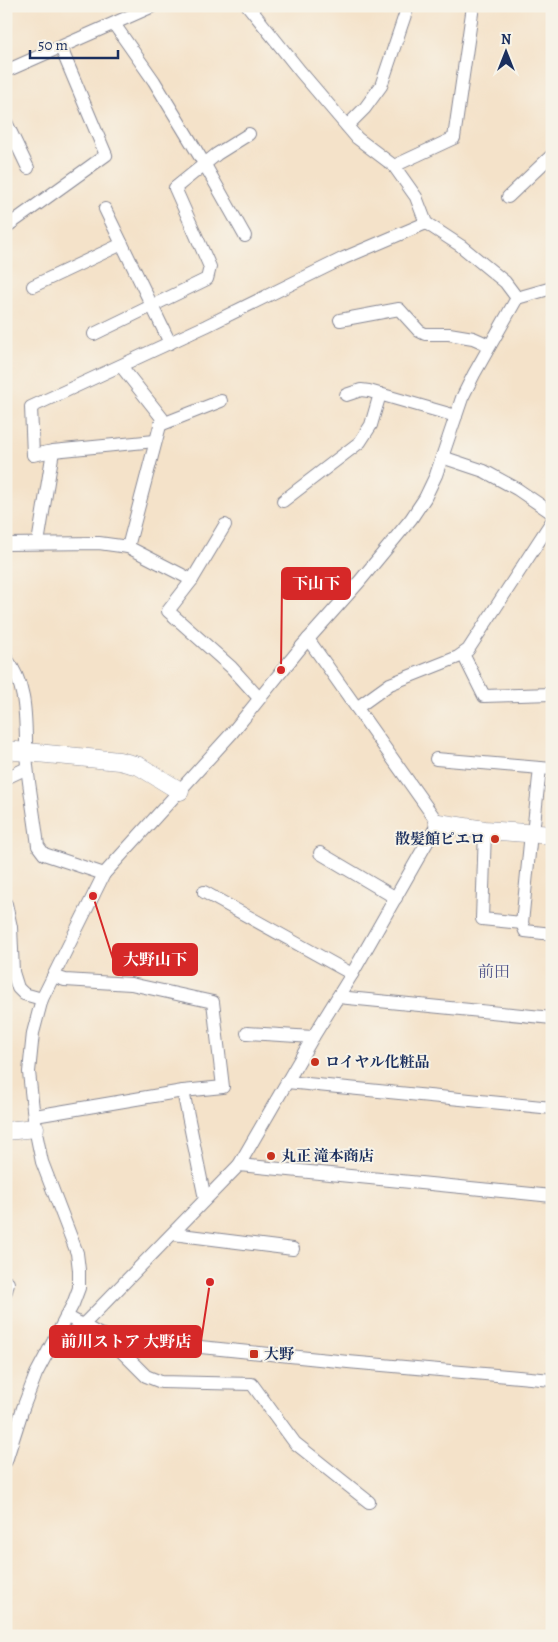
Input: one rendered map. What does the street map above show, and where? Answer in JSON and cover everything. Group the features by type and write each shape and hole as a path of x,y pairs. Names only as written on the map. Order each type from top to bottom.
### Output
{"street":[{"path":"6,71 114,24 133,10 153,6"},
{"path":"248,6 357,138 394,166 416,197 426,223 460,246 505,282 517,298"},
{"path":"347,126 365,108 380,86 408,6"},
{"path":"394,166 454,138 474,6"},
{"path":"114,24 154,80 245,236"},
{"path":"6,227 106,154 62,48"},
{"path":"6,122 28,168"},
{"path":"94,334 207,279 210,267 175,188 218,154 249,134"},
{"path":"508,197 552,155"},
{"path":"105,210 170,343"},
{"path":"156,441 33,454 31,407 170,343 344,258 426,223"},
{"path":"33,286 122,244"},
{"path":"6,1461 22,1408 36,1374 73,1304 79,1288 77,1252 42,1162 35,1122 29,1072 33,1033 42,999 104,874 231,734 308,639 359,582 411,519 424,498 442,457 456,416 474,374 517,298 552,288"},
{"path":"340,320 399,310 425,334 449,334 473,338 489,345"},
{"path":"120,366 162,418 128,547"},
{"path":"346,395 361,390 456,416"},
{"path":"283,501 360,442 371,425 380,394"},
{"path":"160,425 221,401"},
{"path":"38,543 53,451"},
{"path":"358,707 390,684 463,654 468,650 551,520 517,489 484,471 442,457"},
{"path":"225,525 192,580 168,612 231,667 259,698"},
{"path":"6,544 98,543 128,547 192,580"},
{"path":"308,639 358,707 438,823 485,830 552,835"},
{"path":"463,654 484,696 552,694"},
{"path":"6,658 18,677 23,696 26,718 27,760 38,846 44,854 104,874"},
{"path":"6,750 27,760 120,761 139,766 180,791"},
{"path":"436,759 546,768 532,833 522,923 525,931 552,934"},
{"path":"6,778 27,760"},
{"path":"83,1325 239,1165 352,974 438,823"},
{"path":"485,830 482,919 522,923"},
{"path":"320,854 396,898"},
{"path":"204,892 352,974"},
{"path":"6,904 11,927 13,972 18,988 24,994 42,999"},
{"path":"6,1131 35,1122 183,1091 223,1087 213,1002 130,984 65,980 53,976"},
{"path":"338,997 552,1018"},
{"path":"246,1033 313,1037"},
{"path":"287,1082 552,1108"},
{"path":"183,1091 205,1199"},
{"path":"239,1165 552,1196"},
{"path":"173,1234 293,1249"},
{"path":"6,1283 8,1283 6,1291"},
{"path":"66,1316 98,1334 112,1338 552,1380"},
{"path":"112,1338 123,1353 146,1376 161,1382 252,1384 295,1443 369,1502"}],"place":[{"name":"下山下","path":"281,670"},
{"name":"散髪館ピエロ","path":"495,839"},
{"name":"大野山下","path":"93,896"},
{"name":"ロイヤル化粧品","path":"315,1062"},
{"name":"丸正 滝本商店","path":"271,1156"},
{"name":"前川ストア 大野店","path":"210,1282"},
{"name":"大野","path":"254,1354"}],"district":[{"name":"前田","path":"494,972"}]}
